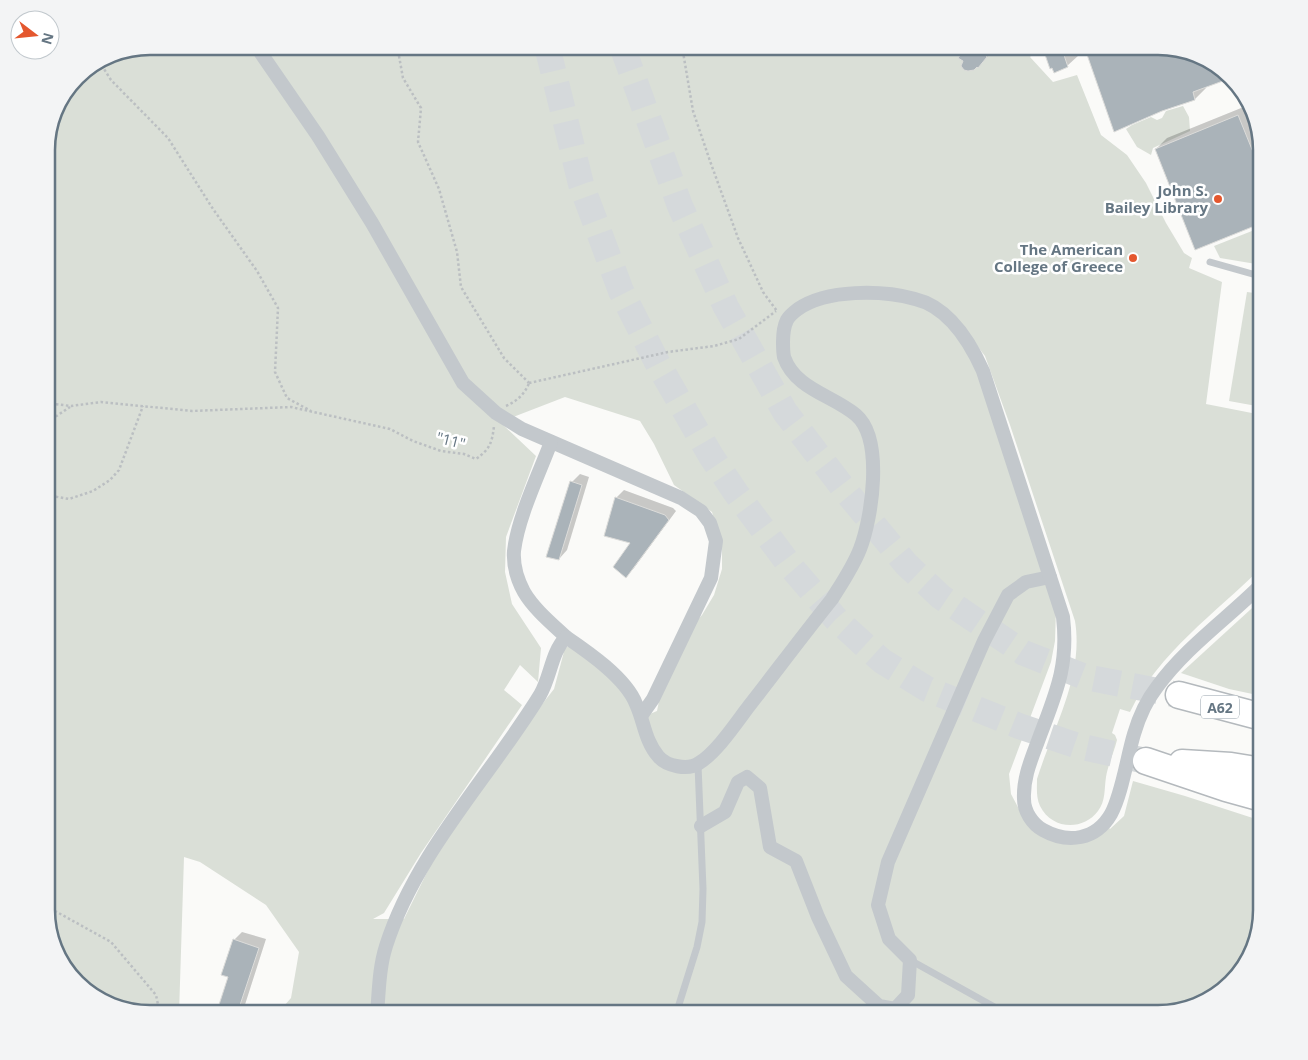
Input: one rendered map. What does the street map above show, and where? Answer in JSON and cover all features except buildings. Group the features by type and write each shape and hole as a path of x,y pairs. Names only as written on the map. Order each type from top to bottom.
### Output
{"highway":[{"name":"Α62","path":"1253,705 1215,698 1178,695 1253,715"},
{"path":"1253,770 1231,766 1146,760 1253,795"}],"street":[{"path":"262,55 318,136 367,215 463,383 496,413 522,429 680,498 701,511 710,522 716,541 711,578 653,699 641,716"},
{"path":"551,442 524,514 516,542 514,562 518,578 528,598 566,637 597,658 636,702 648,743 659,757 668,764 683,767 698,765 708,756 730,731 832,598 860,549 870,513 872,482 872,447 866,428 857,416 835,400 803,383 792,373 784,356 782,315 806,304 832,296 886,294 917,299 930,305 951,320 973,349 983,371 1063,617 1065,648 1058,688 1024,782 1024,802 1029,816 1040,828 1054,835 1070,839 1078,839 1092,834 1100,828 1111,814 1116,803 1134,734 1147,702 1163,678 1196,643 1253,592"},
{"path":"899,1005 908,995 910,960 889,939 878,905 888,862 984,641 1008,595 1026,582 1050,577"},
{"path":"378,1005 380,974 385,948 406,897 439,841 540,695 556,650 566,637"},
{"path":"701,826 725,812 738,782 747,777 760,788 770,847 796,862 818,917 846,976 877,1005"}],"lane":[{"path":"1210,262 1253,273"},
{"path":"679,1005 697,947 702,922 703,889 698,765"},
{"path":"910,960 991,1005"}],"path":[{"path":"400,55 403,78 421,108 418,142 439,189 457,252 461,287 504,358 529,383"},
{"path":"529,383 668,352 714,346 739,339 782,315 764,292 738,238 693,110 684,55"},
{"path":"103,67 111,80 168,138 213,209 257,271 278,308 275,372 287,398 315,412"},
{"path":"496,413 514,402 527,388 529,383"},
{"name":"\"11\"","path":"55,404 71,406 100,402 192,411 291,407 390,430 422,444 476,459 486,451 493,439 496,413"},
{"path":"55,417 71,406"},
{"path":"55,497 69,499 93,491 110,480 119,470 143,406"},
{"path":"55,911 111,942 156,996 158,1005"}],"shaded area":[{"path":"144,55 1032,55 1030,57 1053,82 1077,75 1101,135 1127,155 1146,183 1166,223 1184,253 1192,258 1189,268 1222,282 1206,404 1253,413 1253,576 1172,652 1142,690 1130,712 1120,709 1112,733 1117,740 1107,772 1104,799 1098,811 1092,818 1076,825 1068,825 1052,820 1040,806 1037,793 1037,779 1071,682 1077,641 1075,621 985,356 960,324 1056,609 1055,641 1051,662 1009,774 1011,794 1019,809 1028,820 1068,837 1107,825 1110,829 1124,816 1133,781 1253,818 1253,910 1251,929 1240,958 1221,981 1206,992 1189,1000 1158,1005 285,1005 291,998 299,952 266,905 200,862 184,857 179,1005 131,1003 102,992 87,981 71,963 58,935 55,916 55,144 58,125 65,108 71,97 87,79 102,68 119,60","holes":["565,397 640,421 654,444 674,485 712,512 722,546 722,569 714,595 702,615 680,639 663,681 657,711 638,719 622,679 577,643 565,648 554,689 504,753 435,856 404,919 373,919 384,913 421,853 522,705 504,690 520,665 538,682 541,648 512,604 505,572 506,537 536,456 500,422"]},
{"path":"1183,106 1189,117 1190,131 1153,148 1151,155 1137,147 1126,129 1151,117 1157,120 1162,118 1166,111"},
{"path":"1253,231 1253,264 1220,258 1214,246"},
{"path":"1247,292 1253,293 1253,405 1229,401"},
{"path":"1253,607 1253,694 1229,689 1181,673"}],"tunnel":[{"path":"549,55 581,184 621,291 658,364 711,456 791,567 836,619 882,661 927,689 1019,726 1078,746 1146,761"},
{"path":"625,55 680,206 726,307 785,412 844,489 906,564 941,597 1024,653 1085,677 1179,695"}],"place":[{"name":"John S. Bailey Library","path":"1218,199"},
{"name":"The American College of Greece","path":"1133,258"}]}
